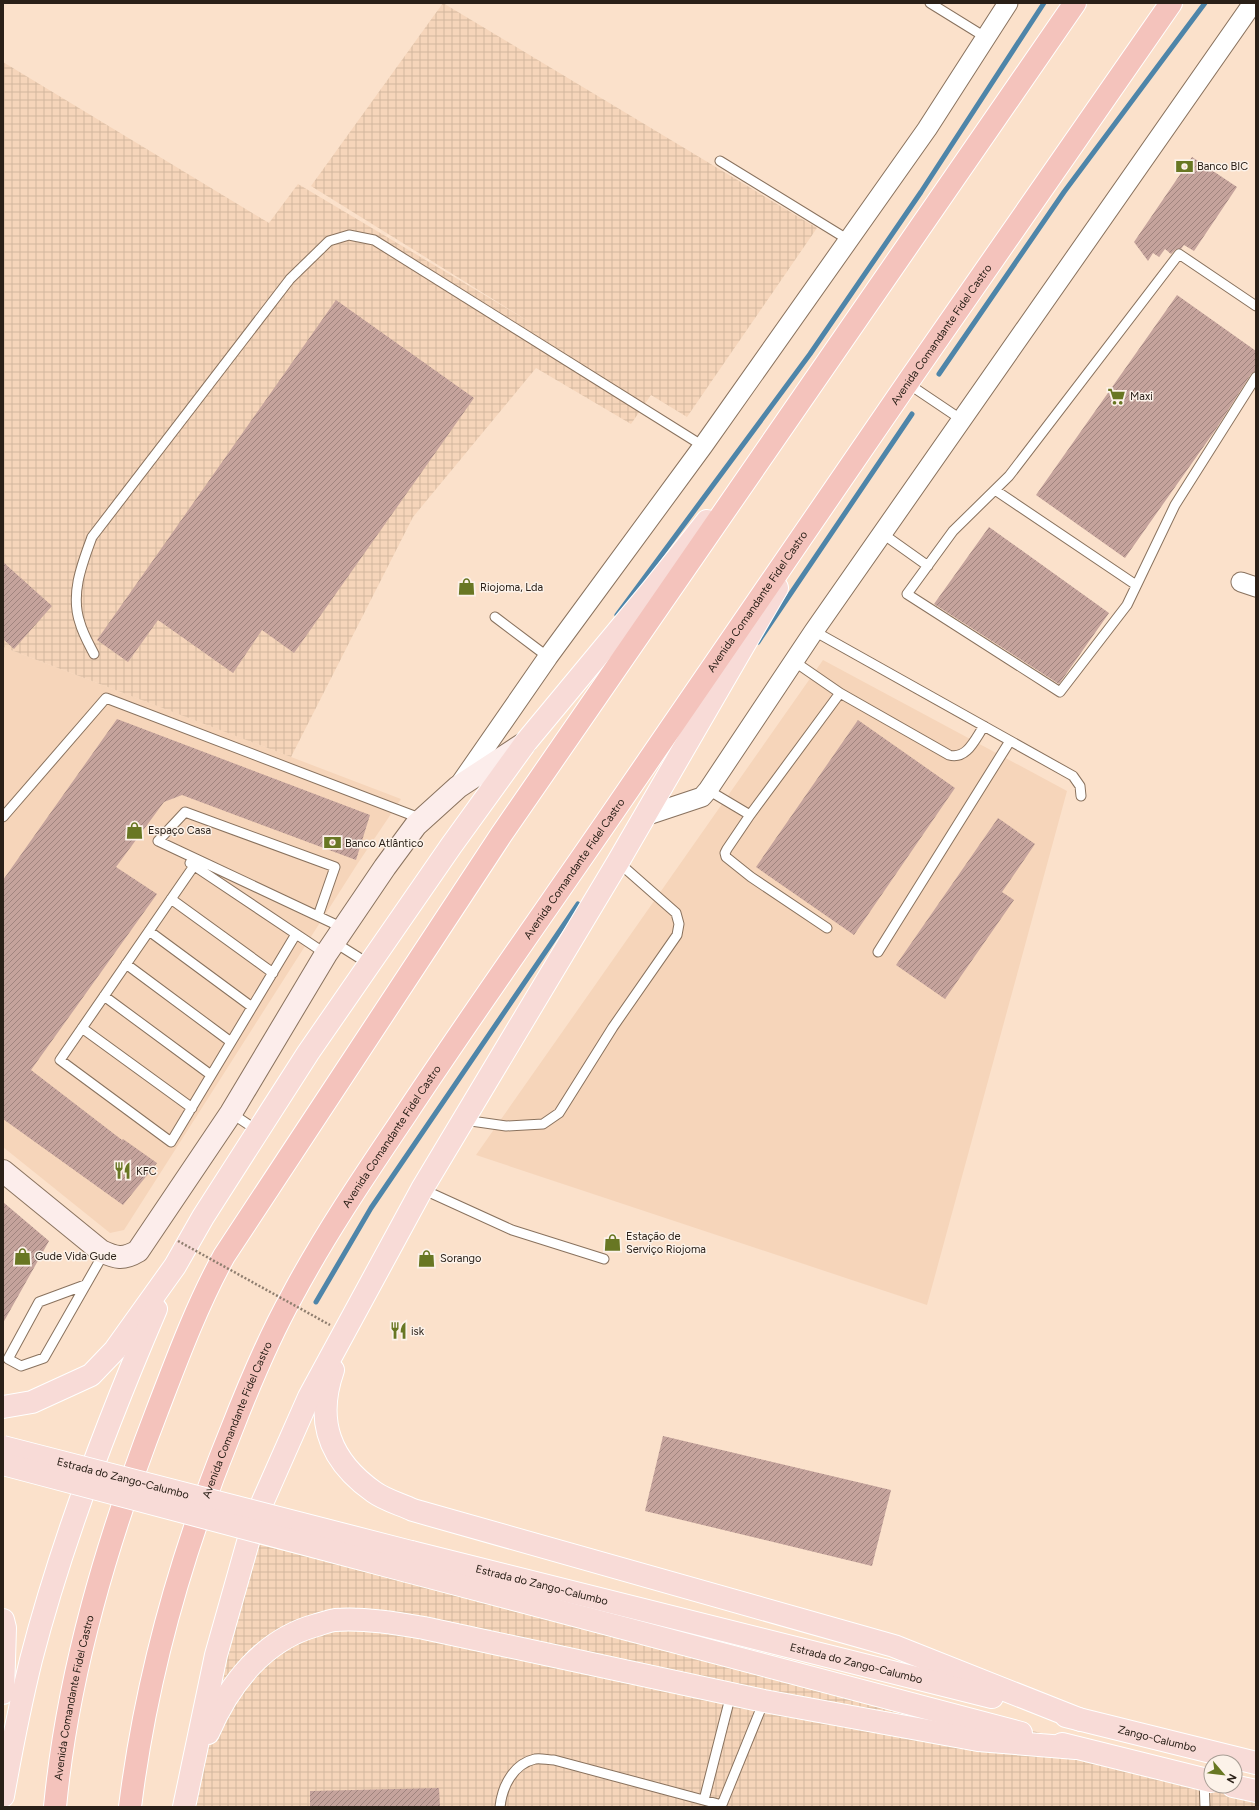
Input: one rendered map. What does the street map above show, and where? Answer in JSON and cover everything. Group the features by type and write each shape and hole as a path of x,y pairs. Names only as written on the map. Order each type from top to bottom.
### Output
{"highway":[{"name":"Avenida Comandante Fidel Castro","path":"55,1807 67,1713 81,1646 103,1572 136,1466 173,1369 215,1273 224,1256 501,835 786,420 970,158 1076,3"},
{"name":"Avenida Comandante Fidel Castro","path":"130,1807 155,1666 194,1529 208,1486 244,1397 292,1294 342,1210 446,1053 562,887 852,461 1171,3"}],"main road":[{"path":"3,1406 32,1402 91,1375 115,1350 175,1266 203,1217 308,1053 526,742 652,590 786,420"},
{"path":"184,1807 216,1655 246,1550 263,1501 309,1397 422,1189 618,862 852,461"},
{"path":"3,1796 31,1660 57,1573 96,1456 133,1362 175,1266"},
{"path":"366,1290 341,1345 331,1373 325,1403 327,1426 334,1449 346,1469 375,1493 413,1510 894,1646 1081,1720"},
{"name":"Estrada do Zango-Calumbo","path":"3,1447 1076,1748"},
{"name":"Estrada do Zango-Calumbo","path":"3,1464 409,1562 1081,1720"},
{"path":"3,1620 5,1628 3,1693"},
{"path":"190,1774 216,1713 233,1687 253,1663 280,1640 305,1628 334,1620 394,1622 764,1701 978,1740 1076,1748 1203,1779"},
{"name":"Zango-Calumbo","path":"1081,1720 1256,1763"},
{"path":"1243,1788 1256,1791"}],"street":[{"path":"458,787 548,657 703,446 847,240 927,129 1008,3"},
{"path":"644,816 702,797 708,790 795,662 814,631 1253,3"},
{"path":"3,1171 104,1253 121,1259 138,1251 231,1113 335,941 385,866 423,819 458,787 526,742"}],"lane":[{"path":"930,3 985,37"},
{"path":"720,161 847,240"},
{"path":"94,654 80,624 76,608 78,577 92,537 290,279 329,241 349,234 374,240 703,446"},
{"path":"1256,306 1179,254 1009,476 953,531 907,594 1060,692 1127,605 1175,505 1256,377"},
{"path":"907,383 962,420"},
{"path":"994,490 1136,585"},
{"path":"883,534 928,566"},
{"path":"495,617 548,657"},
{"path":"814,631 1073,776 1080,786 1081,796"},
{"path":"795,662 840,692 949,755 956,757 965,754 984,726"},
{"path":"827,928 751,877 726,857 725,853 750,814 840,692"},
{"path":"3,816 106,698 423,819"},
{"path":"878,952 1010,741"},
{"path":"708,790 750,814"},
{"path":"318,916 335,867 185,812 158,841 196,863 296,934 335,941"},
{"path":"464,1120 506,1126 543,1124 559,1113 613,1027 677,935 679,924 676,913 618,862"},
{"path":"196,863 318,916 335,941 370,964"},
{"path":"196,863 60,1060 171,1142 296,934"},
{"path":"172,899 273,973"},
{"path":"149,931 252,1007"},
{"path":"126,964 232,1042"},
{"path":"104,996 211,1075"},
{"path":"82,1028 192,1108"},
{"path":"231,1113 258,1131"},
{"path":"422,1189 512,1230 604,1259"},
{"path":"85,1285 39,1302 8,1358 21,1366 44,1358 104,1253"},
{"path":"704,1800 731,1694"},
{"path":"500,1807 501,1797 508,1780 520,1767 535,1760 554,1760 722,1806 764,1701"},
{"path":"1205,1807 1206,1794"}],"path":[{"path":"178,1241 330,1325"}],"shaded area":[{"path":"443,3 817,228 687,417 651,395 631,424 536,368 413,517 291,757 3,647 3,62 269,223 298,184 533,324 311,186"},
{"path":"3,647 401,799 358,863 124,1230 110,1233 3,1147"},
{"path":"823,660 1067,791 927,1305 476,1155"},
{"path":"248,1542 1203,1772 1203,1794 1243,1794 1243,1785 1256,1785 1256,1807 177,1807"}],"building":[{"path":"1192,157 1237,187 1194,251 1184,245 1181,249 1176,249 1171,254 1165,249 1159,257 1153,253 1148,261 1134,242"},
{"path":"1177,295 1256,351 1256,371 1251,374 1216,429 1125,558 1036,495"},
{"path":"336,300 474,398 294,653 262,630 233,673 158,620 128,662 97,640"},
{"path":"989,527 1109,613 1059,684 934,604"},
{"path":"3,562 52,606 14,649 3,639"},
{"path":"117,719 370,815 356,860 182,795 164,802 116,867 157,894 31,1070 122,1140 123,1139 157,1163 123,1205 3,1119 3,880"},
{"path":"858,720 955,788 854,935 756,867"},
{"path":"998,818 1035,844 1002,892 1014,900 945,999 896,965"},
{"name":"Gude Vida Gude","path":"3,1202 49,1241 3,1323"},
{"path":"663,1436 891,1490 872,1566 645,1511"},
{"path":"439,1788 440,1807 310,1807 310,1791"}],"waterway":[{"path":"617,615 810,354 921,192 1044,3"},
{"path":"939,374 1064,192 1205,3"},
{"path":"758,642 912,414"},
{"path":"316,1302 371,1208 578,904"}],"place":[{"name":"Banco BIC","path":"1184,166"},
{"name":"Maxi","path":"1117,396"},
{"name":"Riojoma, Lda","path":"467,587"},
{"name":"Espaço Casa","path":"135,830"},
{"name":"Banco Atlântico","path":"332,843"},
{"name":"KFC","path":"123,1171"},
{"name":"Estação de Serviço Riojoma","path":"613,1242"},
{"name":"Gude Vida Gude","path":"22,1256"},
{"name":"Sorango","path":"427,1258"},
{"name":"isk","path":"398,1331"}]}
